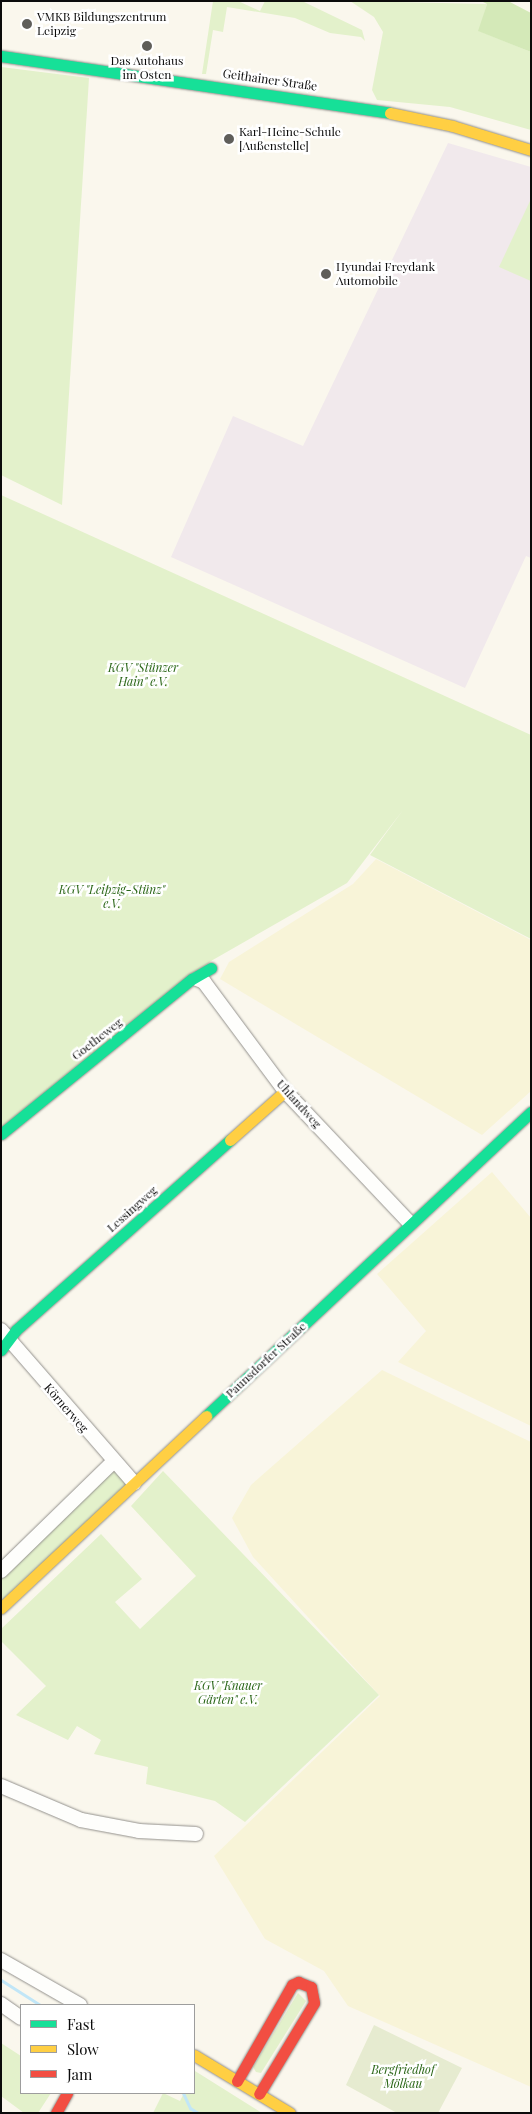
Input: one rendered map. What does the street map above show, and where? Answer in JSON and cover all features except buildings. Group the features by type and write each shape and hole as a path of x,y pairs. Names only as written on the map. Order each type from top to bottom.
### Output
{"street":[{"name":"Geithainer Straße","path":"1,56 362,107 481,134 531,150"},
{"name":"Goetheweg","path":"1,1134 192,979 197,979 211,968"},
{"name":"Uhlandweg","path":"197,979 204,982 285,1090 410,1223"},
{"name":"Lessingweg","path":"5,1347 16,1330 285,1090"},
{"name":"Paunsdorfer Straße","path":"1,1608 410,1223 531,1112"},
{"name":"Körnerweg","path":"1,1330 5,1347 134,1483"},
{"path":"1,1570 114,1462"},
{"path":"1,1786 81,1820 139,1831 196,1834"},
{"path":"1,1960 78,2004"},
{"path":"237,2081 292,1985 298,1982 311,1987 315,1995 314,2002 259,2094"},
{"path":"1,2004 20,2017"},
{"path":"195,2055 290,2113"},
{"path":"56,2113 67,2094"}],"shaded area":[{"path":"448,143 531,167 531,558 526,556 465,688 171,557 233,416 303,446"},
{"path":"376,859 531,940 531,1091 482,1135 220,979 229,962 353,884"},
{"path":"492,1172 531,1218 531,1426 398,1362 426,1331 377,1274"},
{"path":"382,1370 531,1442 531,2087 348,2006 324,1971 265,1939 214,1856 380,1696 253,1557 232,1518 251,1485"}],"green space":[{"path":"213,1 238,1 260,11 265,1 302,1 362,30 365,41 361,37 330,33 295,18 227,7 223,32 213,30 206,74 202,74"},
{"path":"350,1 487,4 479,31 531,52 531,130 450,107 377,100 372,90 383,32 374,17"},
{"path":"481,1 508,1 531,13 531,52 478,31 487,4"},
{"path":"1,67 89,78 62,505 1,475"},
{"path":"531,202 531,281 499,267"},
{"path":"1,495 531,735 531,939 370,855 403,810 347,883 211,961 1,1132"},
{"path":"114,1461 134,1483 1,1608 1,1571"},
{"name":"KGV \"Knauer Gärten\" e.V.","path":"163,1471 379,1695 245,1822 215,1801 146,1784 148,1767 94,1754 101,1740 77,1726 68,1740 16,1715 46,1686 1,1641 1,1629 101,1534 142,1579 115,1602 140,1629 196,1576 131,1506"},
{"path":"298,1993 306,2001 261,2073 256,2072 253,2067"},
{"name":"Bergfriedhof Mölkau","path":"374,2025 462,2068 438,2113 397,2113 346,2085"},
{"path":"1,2043 20,2055 20,2094 50,2094 38,2113 24,2113 1,2096"},
{"path":"195,2071 262,2113 153,2113 162,2094 180,2101 184,2094 195,2094"}],"waterway":[{"path":"1,1980 38,2004"},
{"path":"183,2094 190,2108 198,2113"}],"traffic: fast":[{"path":"1,56 390,113"},
{"path":"1,1134 192,979 211,968"},
{"path":"206,1416 531,1112"},
{"path":"1,1350 16,1330 230,1140"}],"traffic: slow":[{"path":"390,113 453,126 531,150"},
{"path":"230,1140 285,1091"},
{"path":"1,1608 206,1416"},
{"path":"195,2056 290,2113"}],"traffic: jam":[{"path":"237,2081 292,1985 298,1982 311,1987 314,2003 259,2094"},
{"path":"56,2113 66,2094"}],"place":[{"name":"VMKB Bildungszentrum Leipzig","path":"27,24"},
{"name":"Das Autohaus im Osten","path":"147,46"},
{"name":"Karl-Heine-Schule [Außenstelle]","path":"229,139"},
{"name":"Hyundai Freydank Automobile","path":"326,274"}],"park label":[{"name":"KGV \"Stünzer Hain\" e.V.","path":"143,675"},
{"name":"KGV \"Leipzig-Stünz\" e.V.","path":"112,897"}]}
